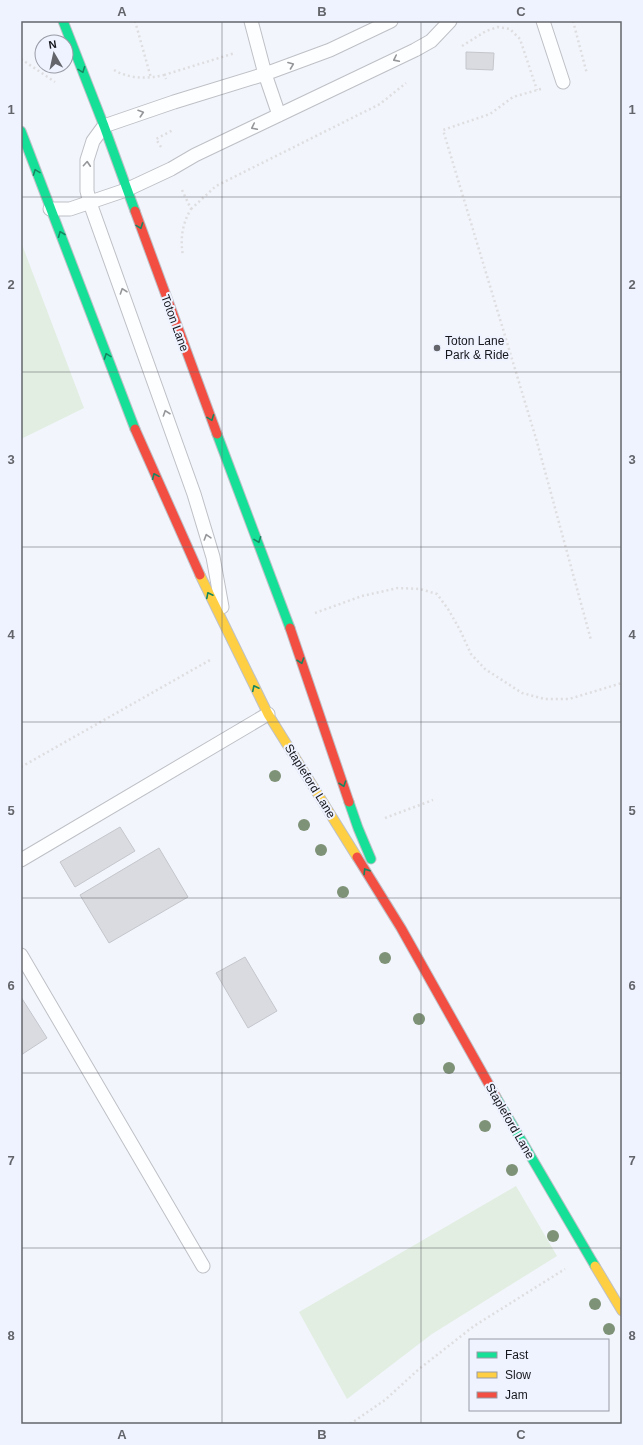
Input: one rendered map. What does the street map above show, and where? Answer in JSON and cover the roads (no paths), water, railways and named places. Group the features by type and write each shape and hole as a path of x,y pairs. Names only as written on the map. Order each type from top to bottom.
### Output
{"main road":[{"name":"Toton Lane","path":"63,21 104,126 193,371 289,624"},
{"path":"21,131 139,439 198,572 227,630"},
{"name":"Stapleford Lane","path":"289,624 358,828 401,928"},
{"name":"Stapleford Lane","path":"227,630 268,714 401,928 487,1083 622,1311"}],"lane":[{"path":"251,21 265,74 279,115"},
{"path":"227,630 213,557 194,494 90,203 87,191 87,160 93,141 104,126 174,102 265,74 330,50 391,21"},
{"path":"50,208 70,209 126,190 195,155 420,47 431,41 450,21"},
{"path":"543,21 563,82"},
{"path":"21,860 268,714"},
{"path":"21,955 204,1266"}],"place":[{"name":"Toton Lane Park & Ride","path":"437,348"}]}
